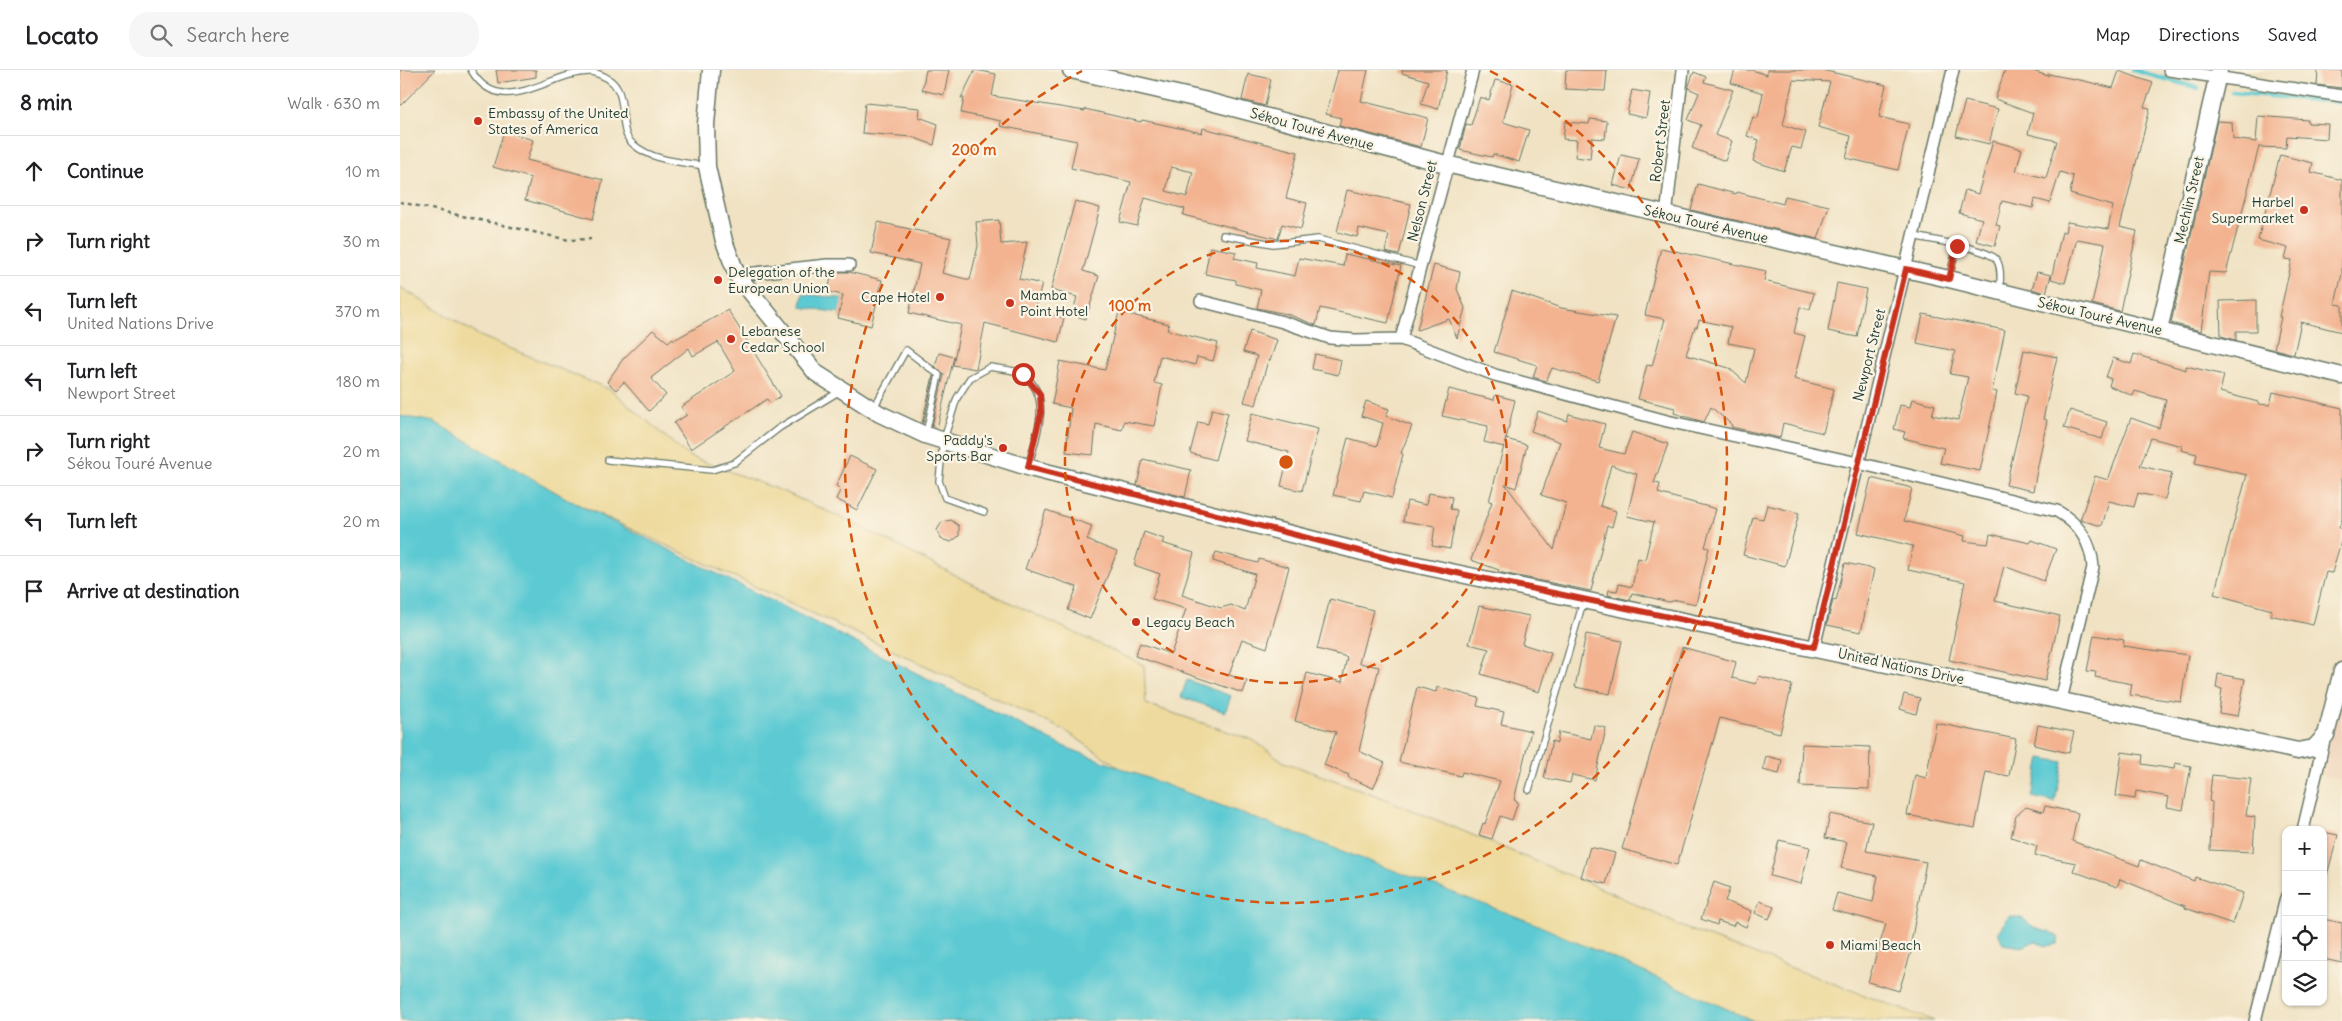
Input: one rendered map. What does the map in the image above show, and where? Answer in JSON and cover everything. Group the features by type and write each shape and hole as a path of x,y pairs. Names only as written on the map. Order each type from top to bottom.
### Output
{"street":[{"name":"United Nations Drive","path":"711,70 706,124 707,166 724,241 737,275 816,374 872,410 925,435 1028,467 1394,560 1814,647 2298,751 2314,748 2326,735"},
{"name":"Sékou Touré Avenue","path":"1070,70 1203,100 1446,164 1666,216 1949,279 2342,376"},
{"name":"Nelson Street","path":"1401,339 1446,164 1473,70"},
{"name":"Robert Street","path":"1666,216 1683,70"},
{"name":"Newport Street","path":"1814,647 1953,70"},
{"path":"2169,70 2218,74 2342,96"},
{"name":"Mechlin Street","path":"2159,330 2218,74"},
{"path":"737,275 848,264"},
{"path":"1201,301 1283,322 1330,338 1355,340 1401,339 1495,375 1667,421 1858,463 2057,511 2070,518 2092,551 2092,567 2061,700"},
{"path":"2303,826 2342,671"},
{"path":"2255,1021 2282,914"}],"lane":[{"path":"471,70 483,86 509,92 522,90 569,72 590,71 605,76 616,86 621,98 624,123 632,144 656,157 707,166"},
{"path":"1223,236 1273,244 1318,239 1421,266"},
{"path":"1914,236 1985,252 1996,260 2001,273 2000,292"},
{"path":"1949,279 1957,246"},
{"path":"872,410 906,350 939,376 925,435"},
{"path":"984,512 946,498 938,481 943,442 956,398 970,378 990,367 1023,374 1040,394 1041,413 1028,467"},
{"path":"608,460 712,470 734,463 779,428 841,390"},
{"path":"1530,790 1584,599"}],"path":[{"path":"400,202 569,240 591,239"}],"shaded area":[{"path":"2342,701 2342,780 2320,775"}],"sand":[{"path":"400,287 480,336 611,390 688,456 782,491 849,521 996,596 1144,665 1146,704 1253,740 1284,762 1381,797 1612,893 1687,929 1934,1021 1754,1021 1592,949 1420,881 1120,768 1066,731 571,501 434,422 400,416"}],"water":[{"path":"803,294 848,299 847,314 801,307"},
{"path":"400,416 434,422 571,501 1065,747 1531,922 1754,1021 400,1021"},
{"path":"1187,680 1231,696 1225,712 1181,697"},
{"path":"2041,758 2063,762 2055,802 2032,797"},
{"path":"2009,916 2021,918 2037,929 2053,933 2059,938 2057,944 2046,946 2035,941 2022,947 2003,944 1998,932"}],"building":[{"path":"400,70 435,70 400,106"},
{"path":"496,70 536,70 536,77 498,83"},
{"path":"926,70 949,70 944,95 922,90"},
{"path":"975,70 996,74 992,96 1085,111 1085,109 1202,133 1203,128 1298,152 1286,198 1307,203 1301,229 1282,224 1278,239 1183,215 1185,209 1145,198 1137,226 1120,222 1131,182 1071,168 1077,141 1000,126 1001,121 961,113 964,98 961,98","holes":["1171,167 1193,172 1187,197 1166,191"]},
{"path":"1338,70 1368,70 1361,101 1428,118 1421,147 1339,126 1341,118 1326,114"},
{"path":"1402,70 1447,70 1438,109 1421,104 1428,81 1402,73"},
{"path":"1566,70 1607,70 1605,91 1565,89"},
{"path":"1735,70 1752,70 1767,75 1767,70 1822,70 1886,85 1879,117 1909,124 1898,170 1846,158 1851,136 1818,127 1830,82 1793,80 1783,125 1806,132 1801,149 1792,147 1784,171 1753,161 1759,140 1747,136 1753,117 1758,118 1763,93 1731,83"},
{"path":"2005,70 2030,70 2048,76 2048,74 2113,88 2119,71 2153,83 2144,107 2150,108 2120,227 2137,231 2120,311 2092,304 2105,244 2077,239 2065,283 2051,279 2062,232 2065,232 2067,222 2108,229 2113,206 2070,194 2073,176 2060,172 2050,203 2035,199 2033,208 2002,201 1996,225 2000,226 1995,246 1976,241 1982,219 1959,213 1965,190 1978,194 1993,141 2022,149 2016,171 2046,178 2057,141 2028,134 2033,113 1995,99"},
{"path":"2318,70 2342,70 2342,88 2317,85"},
{"path":"1694,72 1706,77 1704,82 1733,90 1715,135 1732,141 1725,161 1692,148 1701,125 1688,120 1699,93 1688,88"},
{"path":"1248,74 1271,79 1265,106 1242,100"},
{"path":"1495,80 1513,84 1503,122 1529,130 1519,162 1493,154 1492,157 1460,150 1466,124 1471,125 1480,97 1489,100"},
{"path":"1632,90 1650,93 1646,118 1627,114"},
{"path":"1965,101 1998,109 1989,144 1956,136"},
{"path":"865,103 920,108 919,117 938,124 934,145 912,137 862,133"},
{"path":"2258,116 2308,120 2308,123 2328,124 2327,139 2287,136 2286,148 2259,147 2226,273 2209,272 2201,331 2171,323 2217,121 2232,122 2233,139 2256,142"},
{"path":"1590,119 1607,121 1605,139 1592,138 1590,159 1575,157 1577,140 1563,139 1565,122 1589,124"},
{"path":"504,131 533,140 527,160 603,180 593,219 525,200 531,178 493,167"},
{"path":"1621,155 1639,159 1631,190 1613,185"},
{"name":"Harbel Supermarket","path":"2280,155 2313,163 2311,172 2342,180 2342,274 2335,304 2342,305 2342,332 2301,322 2294,354 2274,349 2292,260 2285,259 2288,248 2258,240"},
{"path":"1698,184 1783,204 1785,196 1829,206 1818,239 1691,210"},
{"path":"1347,190 1411,204 1399,255 1385,252 1389,235 1359,228 1357,237 1337,232"},
{"path":"1075,201 1100,208 1083,271 1099,276 1086,319 1072,315 1077,297 1051,290"},
{"path":"999,220 1001,244 1027,242 1019,279 1042,284 1035,310 1064,318 1058,342 985,323 976,369 953,365 961,325 909,313 920,264 871,253 878,222 951,238 942,273 970,280 978,246 976,222"},
{"path":"1210,247 1236,252 1234,258 1258,263 1257,268 1295,276 1299,258 1343,266 1345,254 1401,266 1388,323 1320,308 1316,325 1287,314 1257,308 1261,290 1236,284 1236,280 1205,274"},
{"path":"1661,248 1766,271 1764,281 1814,293 1810,309 1800,307 1794,333 1805,336 1794,379 1834,389 1823,433 1783,423 1780,438 1731,427 1732,425 1711,407 1704,422 1674,413 1675,408 1638,399 1647,365 1652,366 1665,319 1645,315","holes":["1699,320 1731,327 1728,343 1754,348 1746,383 1729,368 1686,355"]},
{"path":"1434,265 1460,272 1457,289 1465,308 1457,338 1449,319 1417,330"},
{"path":"832,272 849,272 882,280 871,326 838,318 843,295 828,292"},
{"path":"2037,272 2051,275 2046,293 2032,289"},
{"path":"1837,283 1866,289 1857,337 1828,331"},
{"path":"1512,291 1561,308 1616,317 1598,381 1552,368 1546,381 1533,377 1537,365 1494,352"},
{"path":"2256,300 2256,331 2236,331 2236,340 2221,336 2220,301"},
{"path":"728,310 781,396 770,403 767,399 691,449 674,423 687,415 681,407 735,371 718,342 693,356 689,348 651,378 666,395 649,411 624,382 616,390 607,382 623,359 653,330 668,342"},
{"path":"1119,312 1169,324 1167,330 1218,343 1213,361 1197,357 1195,365 1160,356 1154,383 1162,385 1154,426 1124,421 1122,430 1096,424 1093,455 1066,452 1071,408 1052,404 1060,361 1105,370"},
{"path":"1923,314 2005,330 1992,391 1997,392 1980,471 1940,463 1944,448 1903,438 1905,432 1894,429 1900,405 1910,407 1912,399 1935,405 1932,415 1958,420 1968,377 1950,374 1955,351 1917,343"},
{"path":"1250,331 1277,340 1270,361 1268,360 1256,405 1244,402 1257,356 1243,352"},
{"path":"2024,350 2057,357 2043,419 2047,420 2033,491 2006,485 2027,396 2015,393"},
{"path":"939,353 954,357 937,428 932,426 944,375 935,366"},
{"path":"1315,354 1341,360 1338,375 1312,369"},
{"path":"2134,354 2186,370 2186,366 2224,375 2220,392 2258,402 2258,404 2270,405 2273,392 2342,408 2342,519 2339,528 2342,529 2342,538 2332,573 2326,572 2313,625 2270,615 2272,610 2214,594 2247,475 2195,463 2197,454 2181,450 2182,446 2151,438 2140,466 2172,473 2165,499 2138,493 2134,507 2109,501 2102,526 2080,520 2095,476 2108,480 2131,418 2159,428 2166,400 2135,391 2133,396 2109,386 2111,379 2106,377 2113,358 2131,364"},
{"path":"933,376 934,377 922,423"},
{"path":"1449,389 1494,400 1495,395 1515,400 1504,447 1484,442 1488,426 1442,416"},
{"path":"1366,401 1389,409 1386,416 1412,426 1401,453 1403,454 1392,498 1364,491 1361,501 1333,495 1348,438 1377,446 1383,423 1361,416"},
{"path":"1212,409 1228,413 1215,460 1190,453 1198,422 1208,424"},
{"path":"2070,410 2107,422 2102,439 2064,428"},
{"path":"1538,411 1567,421 1569,414 1605,424 1599,448 1624,454 1632,432 1668,444 1654,483 1660,484 1658,493 1716,509 1705,547 1709,548 1696,604 1677,600 1669,602 1632,593 1630,600 1608,595 1609,590 1617,591 1619,584 1632,587 1638,558 1645,560 1654,522 1627,516 1637,474 1611,465 1600,506 1616,511 1612,527 1607,525 1591,591 1498,572 1499,570 1471,560 1492,502 1489,501 1506,439 1527,445 1516,488 1505,484 1554,550 1566,503 1541,495 1560,442 1531,431"},
{"path":"1252,413 1318,429 1302,491 1281,486 1289,452 1245,441"},
{"path":"850,456 877,469 857,510 836,499 841,489 836,486"},
{"path":"1143,459 1191,470 1185,497 1137,485"},
{"path":"1871,478 1912,488 1904,521 1965,536 1964,541 1988,544 1990,534 2030,543 2032,540 2056,549 2044,581 2004,566 1995,601 2060,616 2045,681 1949,660 1965,582 1908,570 1913,546 1858,533"},
{"path":"1428,493 1452,497 1450,509 1457,510 1450,549 1432,546 1435,526 1403,521 1407,501 1426,505"},
{"path":"1767,505 1799,513 1785,566 1743,555 1753,517 1763,519"},
{"path":"1046,510 1092,526 1087,540 1117,552 1090,619 1068,610 1077,587 1025,569"},
{"path":"951,520 959,526 959,536 951,542 941,539 937,530 942,522"},
{"path":"1144,532 1164,539 1162,543 1194,553 1182,595 1221,608 1231,605 1245,611 1255,574 1213,561 1216,552 1258,563 1259,559 1289,567 1267,648 1242,639 1229,675 1247,681 1243,693 1135,656 1140,643 1171,654 1186,609 1152,599 1160,574 1134,565"},
{"path":"1845,563 1874,569 1861,632 1827,625 1833,600 1836,601"},
{"path":"1330,599 1373,610 1359,663 1379,667 1359,751 1385,763 1373,788 1348,777 1349,775 1324,765 1336,732 1295,721 1307,673 1342,682 1347,657 1317,649"},
{"path":"1479,606 1529,616 1522,644 1551,653 1539,692 1481,674 1489,649 1469,644"},
{"path":"1586,634 1622,641 1610,694 1575,687"},
{"path":"2094,635 2124,640 2123,646 2188,655 2181,702 2130,695 2132,684 2095,677 2096,672 2087,671"},
{"path":"1682,647 1736,662 1732,678 1756,684 1759,676 1792,685 1780,733 1720,718 1677,865 1622,849"},
{"path":"2218,674 2245,679 2238,716 2219,713 2222,689 2216,688"},
{"path":"1417,687 1436,692 1437,687 1479,698 1477,706 1504,712 1501,724 1531,731 1514,800 1518,802 1512,820 1500,816 1492,839 1479,835 1483,823 1485,824 1500,781 1462,772 1461,776 1399,762"},
{"path":"1904,694 1920,698 1916,714 1900,709"},
{"path":"1936,723 2016,739 2009,776 1986,772 1975,828 1907,815 1915,775 1926,778"},
{"path":"1594,725 1606,728 1595,780 1572,775 1570,783 1544,778 1552,741 1557,743 1559,732 1591,739"},
{"path":"2038,725 2074,732 2069,753 2034,745"},
{"path":"1802,744 1870,747 1869,789 1800,786"},
{"path":"2122,752 2143,755 2142,764 2174,769 2175,763 2191,766 2183,810 2167,807 2169,797 2136,791 2135,799 2116,796"},
{"path":"1766,756 1782,760 1779,774 1763,770"},
{"path":"2212,775 2251,779 2246,816 2255,817 2253,852 2210,850 2212,802 2209,801"},
{"path":"2045,806 2078,813 2072,841 2139,866 2141,860 2194,881 2195,877 2243,893 2233,924 2185,908 2185,906 2120,879 2117,887 2073,871 2076,863 2035,855 2037,846 2011,837 2016,816 2026,807 2043,812"},
{"path":"1830,814 1872,822 1866,851 1926,862 1910,948 1912,949 1899,991 1868,982 1886,924 1832,910 1837,893 1873,902 1878,876 1841,868 1847,842 1825,838"},
{"path":"2327,833 2338,835 2327,875"},
{"path":"1779,840 1810,847 1801,884 1770,876"},
{"path":"1590,847 1615,853 1606,884 1581,877"},
{"path":"1714,882 1730,888 1725,901 1752,911 1746,927 1735,922 1733,926 1718,921 1717,925 1701,919"},
{"path":"1760,901 1774,907 1769,919 1755,913"},
{"path":"2327,920 2342,923 2342,963 2327,960"}],"waterway":[{"path":"2133,70 2198,88"},
{"path":"2232,92 2342,103"}],"place":[{"name":"Embassy of the United States of America","path":"478,121"},
{"name":"Harbel Supermarket","path":"2304,210"},
{"name":"Delegation of the European Union","path":"718,280"},
{"name":"Cape Hotel","path":"940,297"},
{"name":"Mamba Point Hotel","path":"1010,303"},
{"name":"Lebanese Cedar School","path":"731,339"},
{"name":"Paddy's Sports Bar","path":"1003,448"},
{"name":"Legacy Beach","path":"1136,622"},
{"name":"Miami Beach","path":"1830,945"}],"route":[{"path":"1023,374 1040,394 1041,413 1028,467 1394,560 1814,647 1906,269 1949,279 1957,246"}]}
